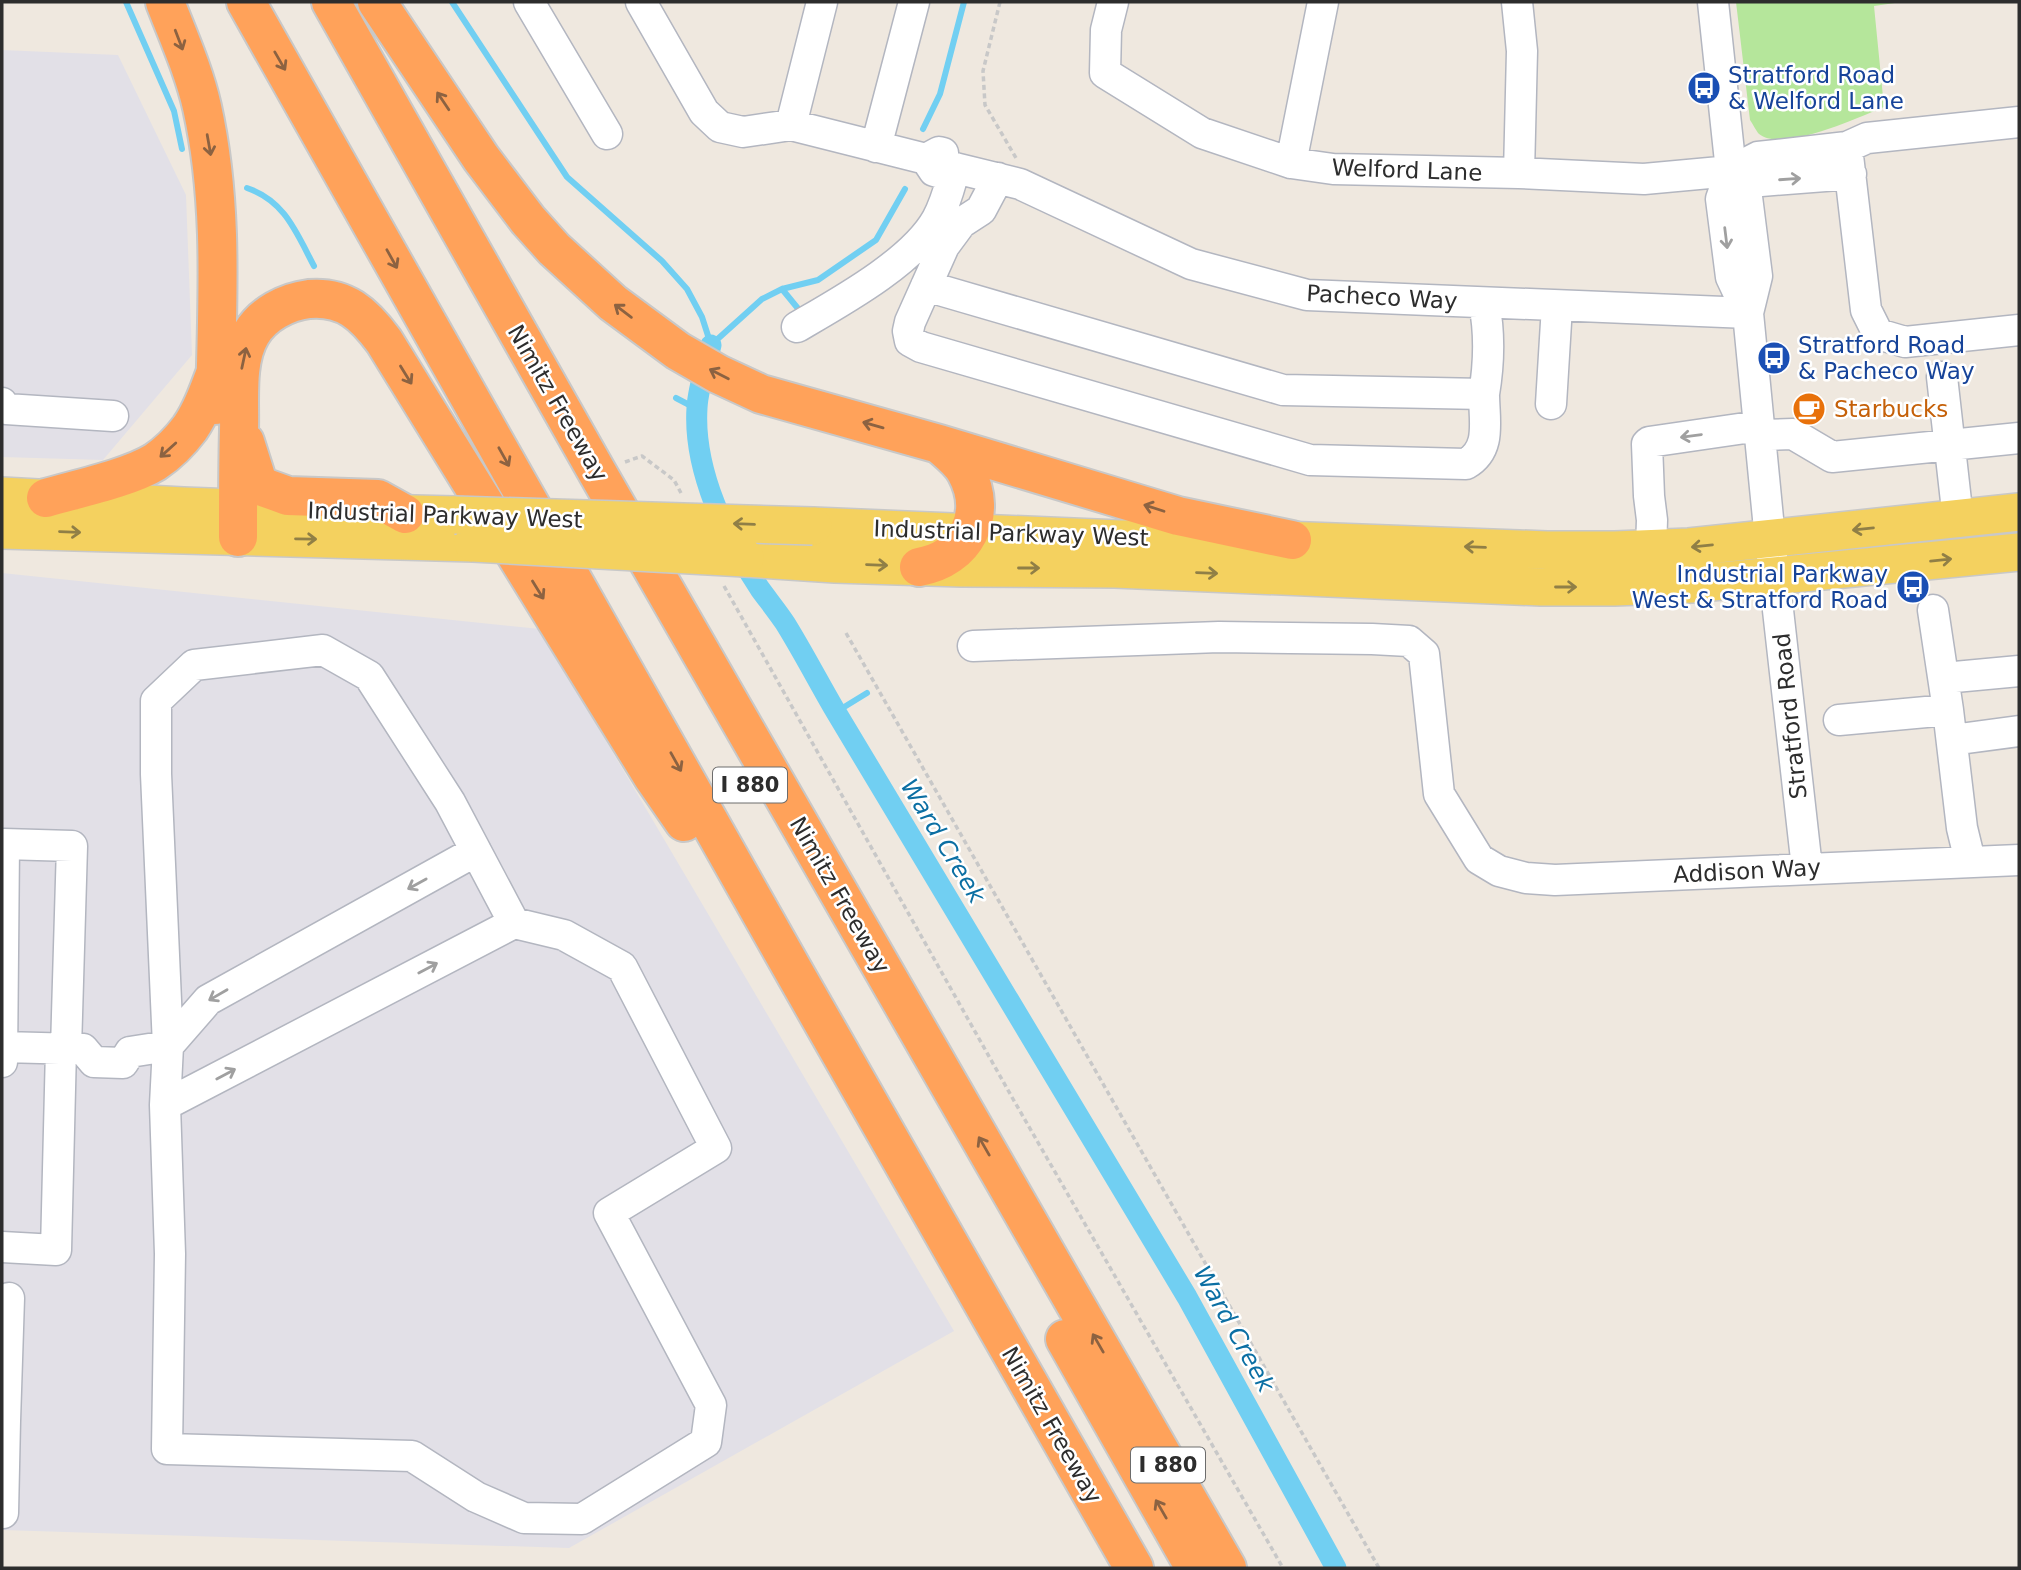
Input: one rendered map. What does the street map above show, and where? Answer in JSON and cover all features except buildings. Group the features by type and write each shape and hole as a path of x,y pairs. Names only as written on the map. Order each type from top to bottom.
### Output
{"highway":[{"path":"165,2 197,88 214,181 219,275 216,372 225,523"},
{"name":"Nimitz Freeway","path":"246,2 1133,1568"},
{"name":"I 880","path":"275,2 1162,1568"},
{"name":"I 880","path":"305,2 1195,1568"},
{"name":"Nimitz Freeway","path":"331,2 597,472 1227,1568"},
{"path":"377,2 481,158 528,220 612,303 678,351 761,394 1178,516 1292,540"},
{"path":"225,523 239,426 241,373 250,336 258,324 272,312 290,303 327,299 345,304 360,313 372,325 396,358 653,777 797,976"},
{"path":"46,498 132,473 155,462 189,429 200,411 216,372"},
{"path":"239,426 257,480 263,487 288,496 378,499 405,514"},
{"path":"919,567 932,565 958,548 975,518 976,501 965,469 939,444"}],"main road":[{"name":"Industrial Parkway West","path":"2,496 46,498 225,523 464,529 813,526 1120,539 1292,540 1547,550 1689,547 2019,512"},
{"name":"Industrial Parkway West","path":"2,530 405,514 464,529 835,564 1115,569 1541,587 1691,584 2019,552"}],"street":[{"path":"529,2 607,134"},
{"path":"641,2 704,112 720,127 743,132 791,125 822,2"},
{"path":"876,147 914,2"},
{"name":"Welford Lane","path":"1113,2 1106,30 1105,73 1202,133 1291,163 1333,169 1644,179 1731,171 1758,157 1849,161 1867,138 2019,122"},
{"path":"1291,163 1322,2"},
{"path":"1517,2 1522,51 1519,173"},
{"name":"Stratford Road","path":"1713,2 1731,171 1746,197 1757,276 1748,313 1807,868"},
{"name":"Pacheco Way","path":"791,125 926,159 939,152 951,155 956,168 1009,181 1191,264 1307,295 1748,313"},
{"path":"1849,161 1866,310 1878,334 1905,342 2019,330"},
{"path":"797,327 854,294 902,258 937,220 956,168"},
{"path":"1009,181 981,210 961,223 944,246 908,331 910,341 921,348 1310,460 1466,464 1476,458 1484,445 1484,394 1489,324 1485,303"},
{"path":"926,286 1283,390 1484,394"},
{"path":"1551,404 1556,306"},
{"path":"1942,377 1958,519"},
{"path":"2,404 6,409 113,416"},
{"path":"1651,548 1652,520 1647,472 1649,442 1759,431 1793,434 1832,457 2019,438"},
{"path":"1933,610 1962,828 1970,861"},
{"name":"Addison Way","path":"973,646 1219,637 1409,641 1424,654 1439,794 1479,859 1499,871 1526,878 1555,880 2019,860"},
{"path":"166,1105 514,923 565,935 622,967 716,1148 609,1213 711,1405 706,1442 582,1519 524,1518 476,1497 412,1456 167,1449 170,1254 166,1105 168,1046 156,774 156,701 194,664 323,650 369,676 450,802 514,923"},
{"path":"1944,678 2019,671"},
{"path":"1839,720 1948,709"},
{"path":"1952,740 2019,731"},
{"path":"2,1062 4,844 72,846 70,1049 55,1250 2,1247"},
{"path":"2,1047 70,1049 94,1042 124,1043 130,1052 168,1046 208,1000 476,851"},
{"path":"3,1513 9,1298"}],"path":[{"path":"1000,2 983,71 985,105 1019,162 1009,181"},
{"path":"597,472 642,456 674,480 686,504"},
{"path":"720,577 1020,1111 1283,1568"},
{"path":"846,633 1379,1568"}],"shaded area":[{"path":"2,50 118,55 186,195 192,355 103,460 2,457"},
{"path":"2,573 540,629 954,1331 569,1548 2,1530"}],"green space":[{"path":"1736,2 1902,2 1874,6 1884,107 1840,125 1803,136 1770,139 1759,134 1750,120"}],"waterway":[{"path":"126,2 174,111 182,149"},
{"path":"452,2 567,177 662,261 687,289 702,317 711,345 762,299 782,289 818,280 876,240 905,189"},
{"name":"Ward Creek","path":"923,129 940,94 964,2"},
{"path":"247,188 280,209 295,230 314,266"},
{"path":"782,289 800,311"},
{"name":"Ward Creek","path":"711,345 699,392 697,431 706,479 735,548 792,634 836,712 1187,1297 1336,1568"},
{"path":"676,398 697,409"},
{"path":"836,712 867,693"}],"place":[{"name":"Stratford Road & Welford Lane","path":"1704,88"},
{"name":"Stratford Road & Pacheco Way","path":"1774,358"},
{"name":"Starbucks","path":"1809,409"},
{"name":"Industrial Parkway West & Stratford Road","path":"1913,587"}]}
